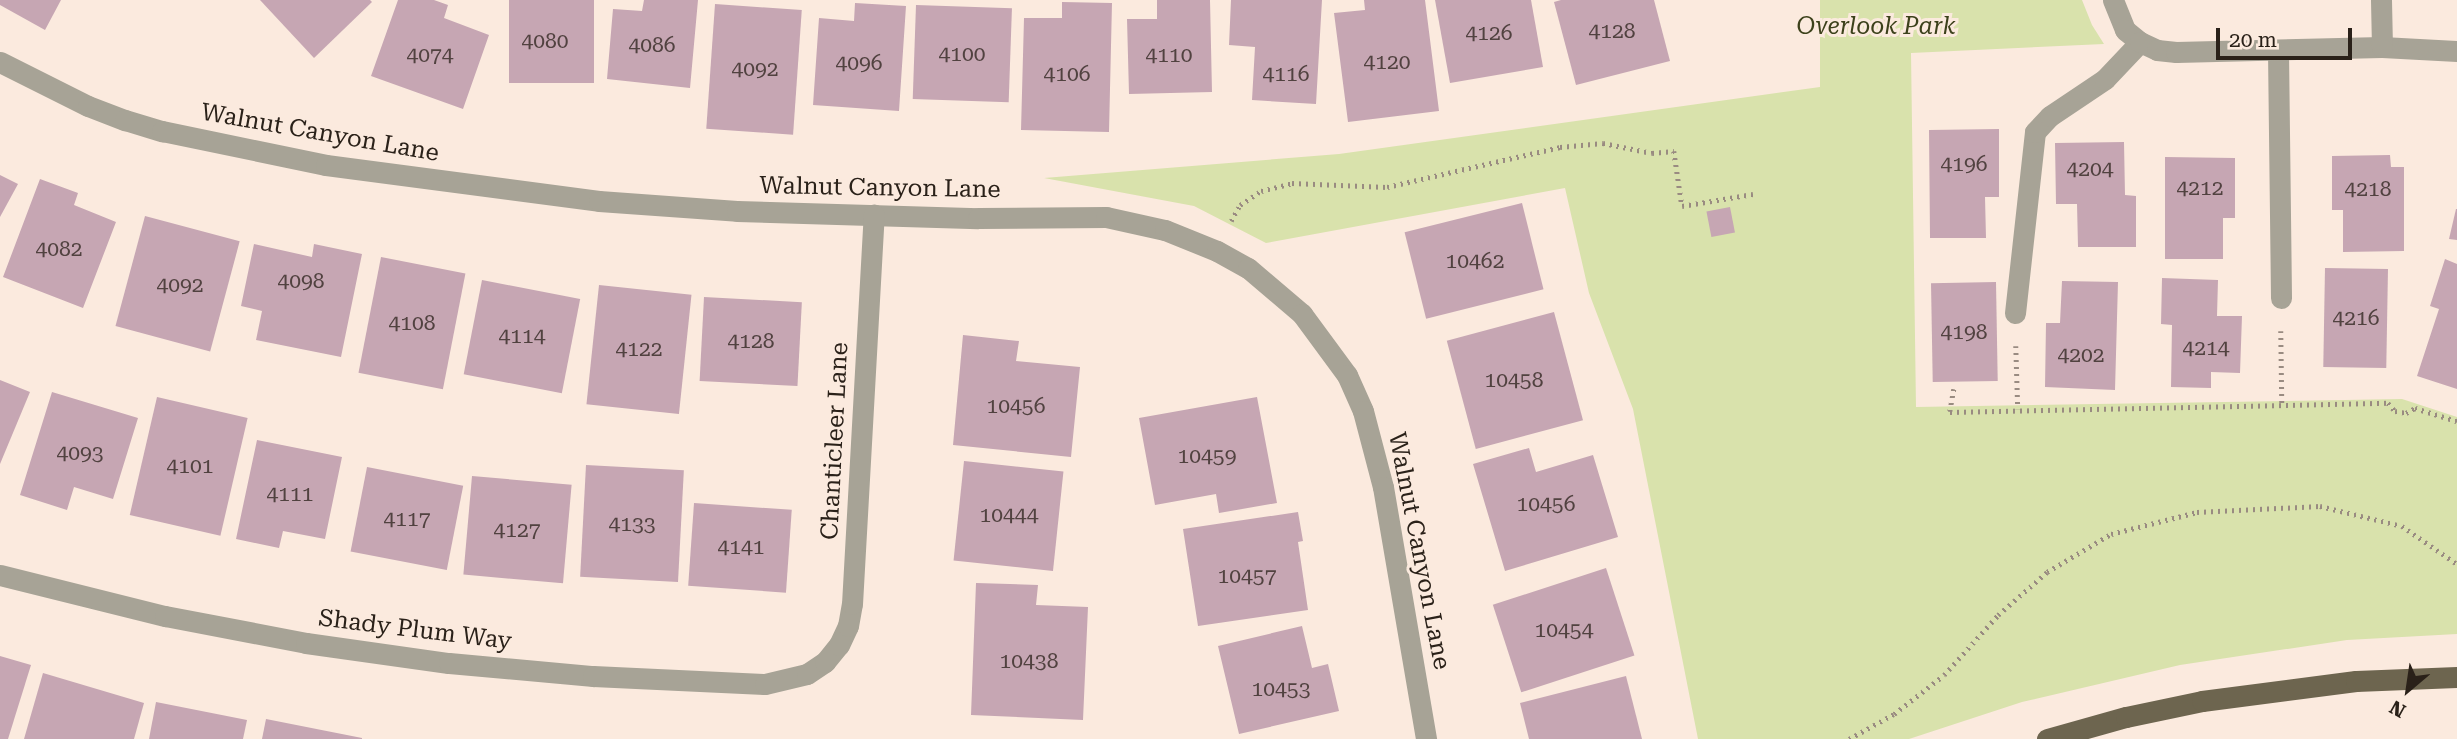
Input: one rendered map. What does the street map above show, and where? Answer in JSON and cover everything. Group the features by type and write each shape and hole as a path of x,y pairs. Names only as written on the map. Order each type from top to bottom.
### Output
{"main road":[{"path":"2047,739 2126,717 2202,701 2356,681 2457,677"}],"street":[{"path":"2113,0 2125,30 2140,42 2157,50 2278,51 2382,47 2457,51"},
{"path":"2381,0 2382,47"},
{"path":"2014,313 2035,132 2050,116 2105,79 2140,42"},
{"path":"2278,51 2281,298"},
{"name":"Walnut Canyon Lane","path":"0,62 88,106 125,120 162,131 326,165 599,201 737,211 1107,217 1136,221 1217,250 1276,289 1325,342 1347,375 1363,411 1383,487 1426,739"},
{"name":"Chanticleer Lane","path":"825,662 839,645 848,626 852,604 874,215"},
{"name":"Shady Plum Way","path":"0,575 178,618 306,643 449,663 593,676 765,684 807,674 825,662"}],"path":[{"path":"1231,222 1240,205 1261,191 1292,183 1387,187 1560,147 1603,143 1652,153 1674,150 1682,206 1753,194"},
{"path":"2281,298 2282,407"},
{"path":"2014,313 2018,409"},
{"path":"1954,388 1950,412 2282,407 2388,402 2395,411 2406,413 2415,408 2457,421"},
{"path":"1849,739 1894,714 1944,675 1998,615 2047,572 2111,534 2197,512 2320,506 2402,526 2457,565"}],"green space":[{"name":"Overlook Park","path":"1820,0 2082,0 2092,25 2104,44 1911,53 1916,407 2402,399 2457,417 2457,634 2347,640 2180,665 2022,702 1909,739 1698,739 1633,409 1589,293 1565,188 1266,243 1194,206 1044,178 1339,154 1820,87"}],"building":[{"path":"0,0 61,0 45,30 0,5"},
{"path":"260,0 370,0 372,2 314,58"},
{"path":"398,0 434,0 448,5 444,18 489,35 463,109 371,76"},
{"path":"509,0 594,0 594,83 509,83"},
{"path":"644,0 698,0 690,88 607,79 613,9 642,11"},
{"path":"1157,0 1210,0 1212,92 1129,94 1127,19 1157,19"},
{"path":"1231,0 1322,0 1316,104 1252,100 1255,47 1229,45"},
{"path":"1364,0 1425,0 1439,111 1348,122 1334,13 1365,10"},
{"path":"1435,0 1531,0 1543,67 1450,83"},
{"path":"1654,0 1670,61 1576,85 1554,2"},
{"path":"1062,2 1112,3 1109,132 1021,130 1024,18 1062,18"},
{"path":"855,3 906,6 899,111 813,105 819,18 854,21"},
{"path":"715,4 802,10 793,135 706,129"},
{"path":"916,5 1012,8 1009,102 913,99"},
{"path":"1999,129 1999,197 1985,197 1986,238 1930,238 1929,130"},
{"path":"2124,142 2125,195 2136,196 2136,247 2078,247 2077,204 2056,204 2055,143"},
{"path":"2390,155 2391,167 2404,167 2404,251 2343,252 2343,210 2332,210 2332,156"},
{"path":"2165,157 2235,158 2235,218 2223,218 2223,259 2165,259"},
{"path":"0,175 18,184 0,217"},
{"path":"40,179 78,193 74,205 116,222 83,308 3,277"},
{"path":"1522,203 1544,289 1426,319 1405,232"},
{"path":"1730,207 1735,233 1711,237 1706,212"},
{"path":"2457,209 2457,240 2449,239"},
{"path":"145,216 240,241 210,351 115,326"},
{"path":"254,244 312,257 314,244 362,254 341,357 256,340 262,311 241,306"},
{"path":"381,257 465,273 443,389 358,373"},
{"path":"2445,259 2457,264 2457,389 2417,376 2439,309 2430,306"},
{"path":"2325,268 2388,269 2386,368 2323,367"},
{"path":"2162,278 2218,280 2217,316 2242,316 2240,373 2211,372 2211,388 2171,387 2172,325 2161,324"},
{"path":"482,280 580,299 562,393 464,374"},
{"path":"2062,281 2118,282 2115,390 2045,387 2046,323 2060,323"},
{"path":"1996,282 1998,381 1933,382 1931,283"},
{"path":"599,285 691,295 679,414 586,404"},
{"path":"704,297 802,302 797,386 700,381"},
{"path":"1554,312 1583,420 1476,449 1447,341"},
{"path":"963,335 1019,341 1016,361 1080,367 1071,457 953,445"},
{"path":"0,380 30,392 0,464"},
{"path":"52,392 138,418 113,499 74,487 67,510 20,495"},
{"path":"157,397 248,418 220,536 130,515"},
{"path":"1257,397 1277,503 1219,513 1216,494 1155,505 1139,418"},
{"path":"257,440 342,457 325,539 283,531 279,548 236,539"},
{"path":"1529,448 1536,472 1593,455 1618,537 1505,571 1473,464"},
{"path":"964,461 1063,471 1053,571 954,560"},
{"path":"586,465 684,470 678,582 580,577"},
{"path":"367,467 463,486 447,570 351,551"},
{"path":"472,476 572,485 563,583 463,575"},
{"path":"694,503 792,510 786,593 688,586"},
{"path":"1298,512 1303,541 1298,542 1308,610 1198,626 1183,529"},
{"path":"1606,568 1634,655 1521,692 1493,605"},
{"path":"976,583 1038,585 1036,605 1088,607 1083,720 971,715"},
{"path":"1302,626 1312,668 1328,664 1339,711 1239,734 1218,646"},
{"path":"0,656 31,665 8,739 0,739"},
{"path":"43,673 144,703 134,739 24,739"},
{"path":"1626,676 1642,739 1529,739 1520,703"},
{"path":"156,702 247,720 243,739 149,739"},
{"path":"266,719 362,738 362,739 262,739"}]}
